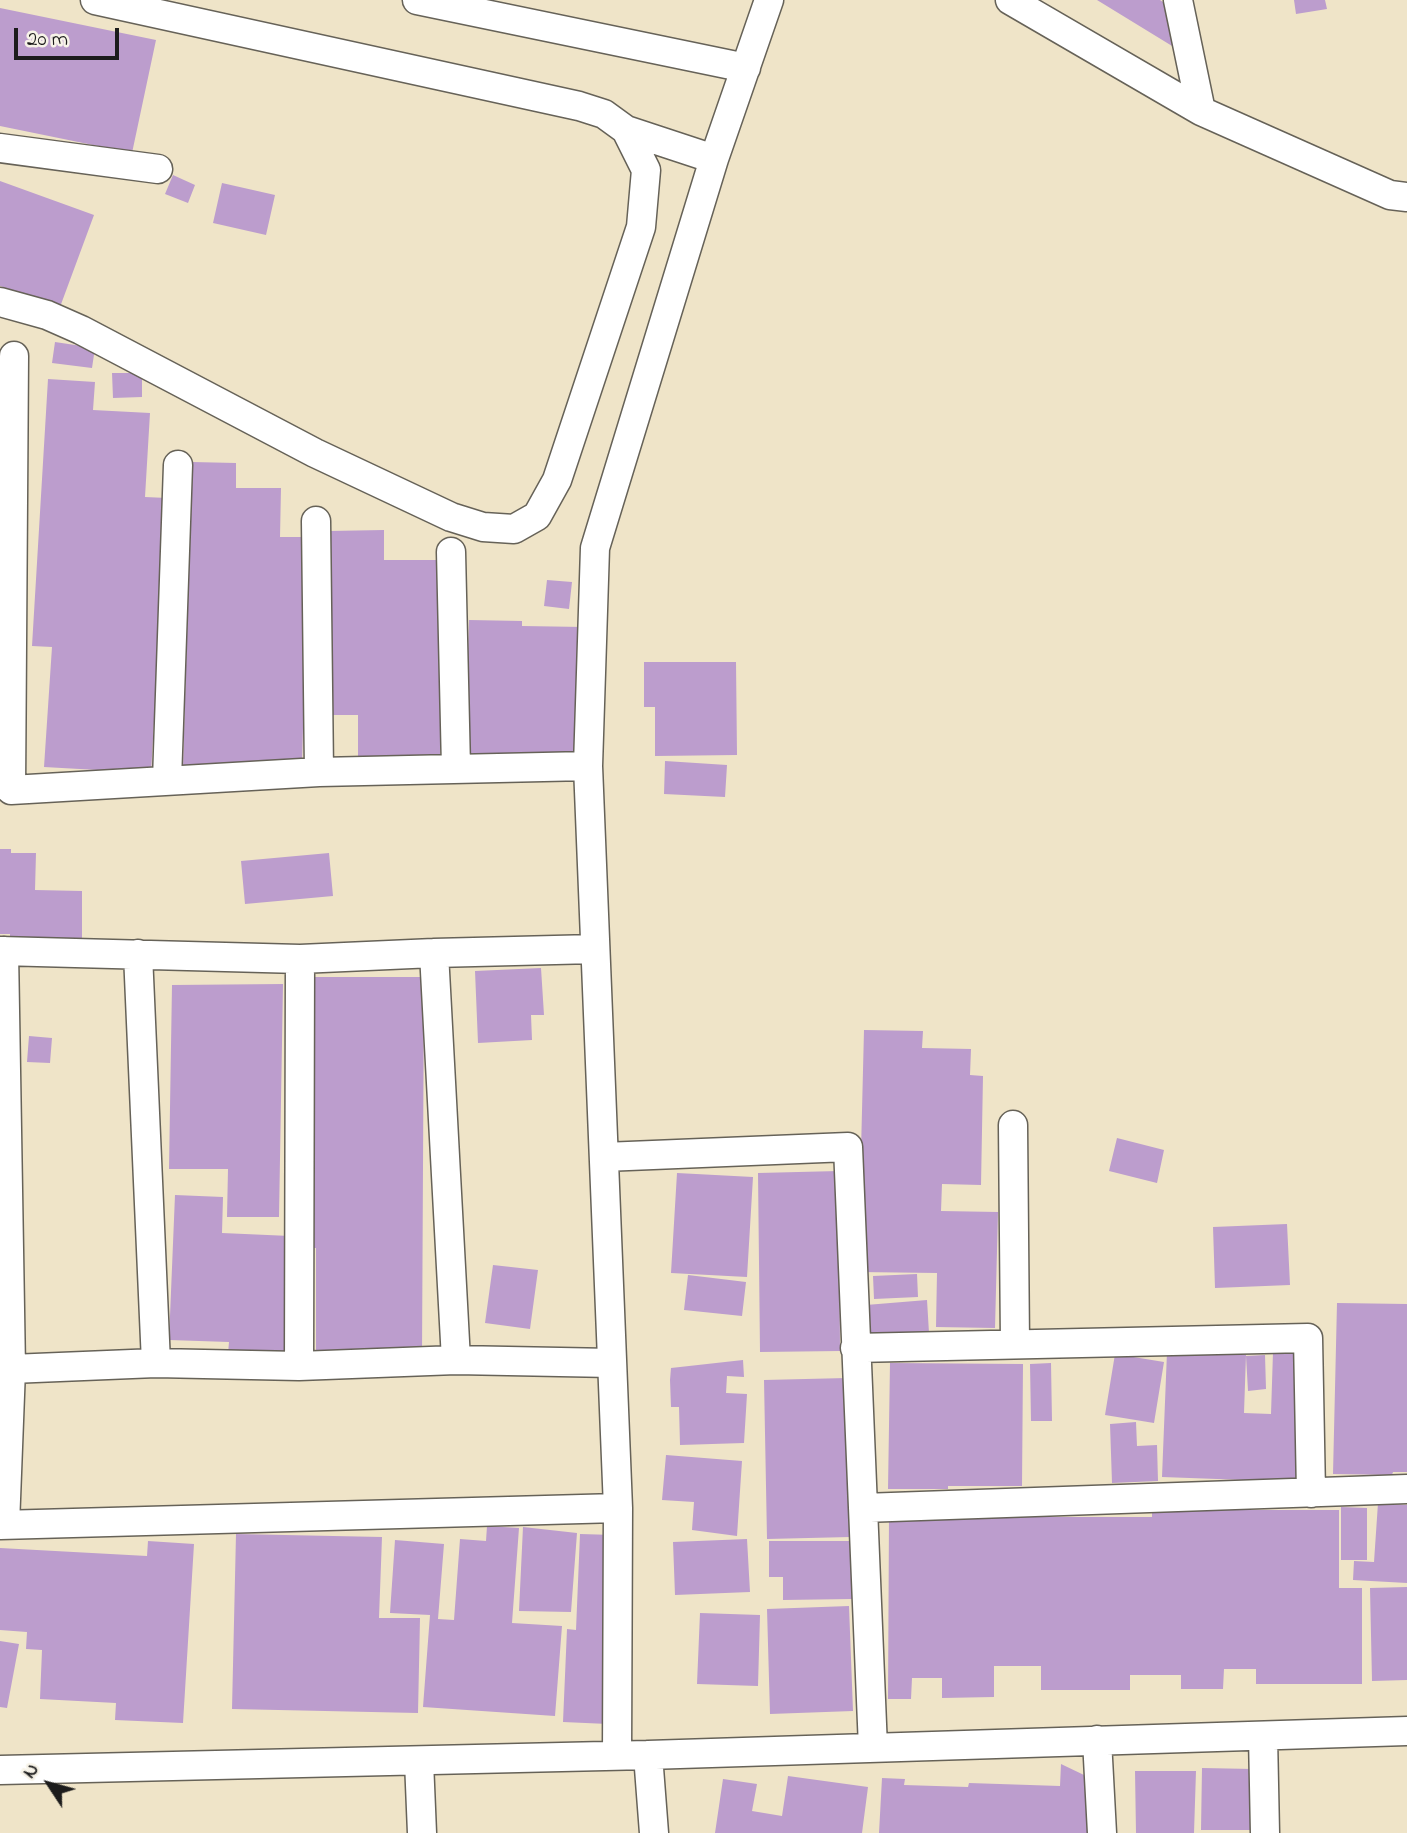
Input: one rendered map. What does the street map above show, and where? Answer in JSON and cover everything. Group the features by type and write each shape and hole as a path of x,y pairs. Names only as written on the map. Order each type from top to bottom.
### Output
{"street":[{"path":"94,0 579,106 604,114 626,130 714,159"},
{"path":"417,0 746,68"},
{"path":"617,1755 618,1508 588,766 595,548 714,159 769,0"},
{"path":"1010,0 1200,111 1390,195 1407,197"},
{"path":"1178,0 1200,111"},
{"path":"0,302 47,315 81,330 315,453 451,517 483,527 514,529 537,516 557,480 641,228 646,170 626,130"},
{"path":"0,148 158,169"},
{"path":"14,356 11,790 319,772 588,766"},
{"path":"167,780 178,465"},
{"path":"316,521 319,772"},
{"path":"451,552 456,768"},
{"path":"595,949 300,959 2,951 11,1369 3,1525 618,1508"},
{"path":"434,953 456,1360"},
{"path":"138,954 156,1363"},
{"path":"299,1366 300,959"},
{"path":"1013,1125 1015,1344"},
{"path":"604,1157 848,1147 873,1748"},
{"path":"855,1348 1308,1338 1311,1493"},
{"path":"11,1369 156,1363 299,1366 456,1360 612,1363"},
{"path":"863,1508 1407,1489"},
{"path":"0,1770 648,1755 1407,1731"},
{"path":"1263,1737 1265,1833"},
{"path":"1097,1740 1102,1833"},
{"path":"648,1755 654,1833"},
{"path":"419,1760 422,1833"}],"building":[{"path":"1097,0 1160,0 1166,4 1177,49"},
{"path":"1294,0 1325,0 1327,9 1296,14"},
{"path":"0,8 156,40 132,153 0,126"},
{"path":"173,175 195,185 188,203 165,194"},
{"path":"0,181 94,215 60,307 0,286"},
{"path":"222,183 275,195 266,235 213,223"},
{"path":"55,342 95,348 92,368 52,363"},
{"path":"112,373 142,373 142,397 113,398"},
{"path":"48,379 95,382 93,410 150,413 145,497 167,498 151,773 44,767 52,647 32,646"},
{"path":"192,462 236,463 236,488 281,488 280,537 308,537 302,766 183,767"},
{"path":"384,530 384,560 441,560 440,760 358,761 358,715 331,715 329,531"},
{"path":"547,580 572,582 569,609 544,606"},
{"path":"469,620 522,621 522,626 584,627 580,757 465,753"},
{"path":"644,662 736,662 737,755 655,756 655,707 644,707"},
{"path":"665,761 727,765 725,797 664,794"},
{"path":"0,849 11,849 11,853 36,853 35,890 82,891 82,941 10,940 10,934 0,934"},
{"path":"329,853 333,896 245,904 241,861"},
{"path":"541,968 544,1015 531,1015 532,1040 478,1043 475,971"},
{"path":"311,977 424,977 422,1355 316,1355 316,1248 310,1248"},
{"path":"283,984 279,1217 227,1217 228,1169 169,1169 172,985"},
{"path":"864,1030 923,1031 922,1048 971,1049 970,1075 983,1076 981,1185 942,1184 941,1211 998,1212 995,1328 936,1327 937,1273 858,1272"},
{"path":"29,1036 52,1038 50,1063 27,1062"},
{"path":"1117,1138 1164,1150 1157,1183 1109,1171"},
{"path":"839,1171 840,1351 760,1352 758,1173"},
{"path":"677,1173 753,1177 747,1277 671,1273"},
{"path":"175,1195 223,1197 222,1233 290,1236 284,1356 228,1354 229,1342 169,1340"},
{"path":"1287,1224 1290,1285 1215,1288 1213,1227"},
{"path":"493,1265 538,1270 530,1329 485,1323"},
{"path":"917,1274 918,1297 874,1299 873,1276"},
{"path":"688,1275 746,1282 742,1316 684,1310"},
{"path":"927,1300 929,1333 868,1338 866,1305"},
{"path":"1337,1303 1407,1304 1407,1472 1393,1472 1392,1475 1333,1474"},
{"path":"1167,1352 1246,1355 1244,1413 1271,1414 1273,1352 1304,1353 1300,1482 1162,1477"},
{"path":"1115,1354 1164,1362 1154,1423 1105,1415"},
{"path":"1265,1355 1266,1389 1248,1391 1246,1356"},
{"path":"743,1360 744,1377 727,1376 726,1393 747,1394 744,1443 680,1445 679,1407 671,1407 671,1368"},
{"path":"890,1363 1023,1364 1022,1486 888,1489"},
{"path":"1051,1363 1052,1421 1031,1421 1030,1364"},
{"path":"847,1378 850,1537 767,1539 764,1380"},
{"path":"1136,1422 1137,1446 1157,1445 1158,1481 1112,1483 1110,1424"},
{"path":"666,1455 742,1461 737,1536 692,1530 694,1502 662,1500"},
{"path":"1378,1503 1407,1505 1407,1583 1353,1580 1354,1561 1374,1562"},
{"path":"1341,1507 1367,1508 1367,1560 1341,1560"},
{"path":"1152,1510 1339,1510 1339,1588 1362,1588 1362,1684 1256,1684 1256,1669 1224,1669 1223,1689 1181,1689 1181,1675 1130,1675 1130,1690 1041,1690 1041,1666 994,1666 994,1697 942,1698 942,1678 912,1678 911,1699 888,1699 889,1517 1152,1517"},
{"path":"487,1526 519,1528 512,1623 562,1626 555,1716 423,1707 430,1615 390,1613 395,1540 444,1544 438,1619 454,1620 460,1539 486,1541"},
{"path":"523,1527 577,1533 571,1612 519,1611"},
{"path":"236,1534 382,1537 379,1618 420,1618 418,1713 232,1709"},
{"path":"580,1534 614,1535 608,1724 563,1722 567,1629 576,1630"},
{"path":"747,1539 750,1592 675,1595 673,1542"},
{"path":"148,1541 194,1544 183,1723 115,1720 116,1703 40,1699 42,1650 26,1649 27,1632 0,1630 0,1548 147,1556"},
{"path":"769,1541 852,1541 852,1599 783,1600 783,1577 769,1577"},
{"path":"1407,1587 1407,1680 1372,1681 1370,1588"},
{"path":"849,1606 853,1711 770,1714 767,1609"},
{"path":"700,1613 760,1615 758,1686 697,1684"},
{"path":"0,1641 19,1644 7,1708 0,1707"},
{"path":"1061,1764 1084,1775 1088,1833 879,1833 882,1778 905,1779 904,1785 968,1787 969,1783 1060,1786"},
{"path":"1202,1768 1253,1769 1253,1830 1201,1830"},
{"path":"1135,1771 1196,1771 1194,1833 1136,1833"},
{"path":"788,1776 868,1787 862,1833 715,1833 723,1779 757,1784 752,1811 782,1816"}]}
